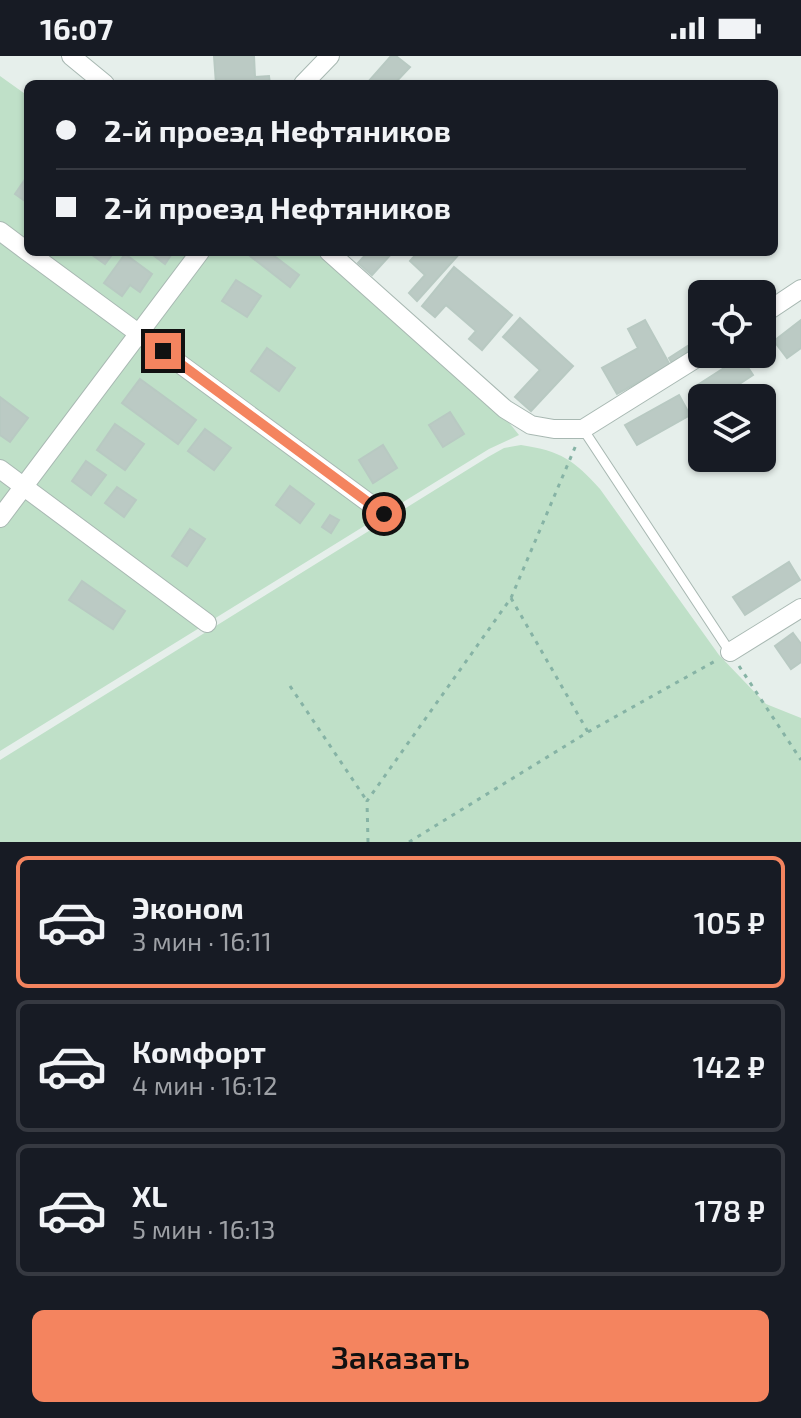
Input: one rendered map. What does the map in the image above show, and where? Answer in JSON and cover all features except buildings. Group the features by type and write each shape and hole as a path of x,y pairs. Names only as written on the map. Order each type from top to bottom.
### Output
{"street":[{"path":"71,56 100,80"},
{"path":"307,80 330,56"},
{"path":"0,231 24,249"},
{"path":"33,256 384,514"},
{"path":"0,518 197,256"},
{"path":"333,256 505,409 531,425 583,429 688,363"},
{"path":"776,306 801,289"},
{"path":"0,469 207,623"},
{"path":"730,652 801,608"}],"lane":[{"path":"583,429 730,652"}],"path":[{"path":"367,801 511,598 583,429"},
{"path":"511,598 588,732"},
{"path":"409,842 588,732 730,652 801,760"},
{"path":"290,686 367,801 368,842"}],"green space":[{"path":"0,76 24,93 24,256 325,256 507,420 519,435 489,449 0,751"},
{"path":"521,445 557,454 582,471 600,489 719,655 766,704 801,718 801,842 0,842 0,760 488,457 504,448"}],"route":[{"path":"163,351 384,514"}]}
